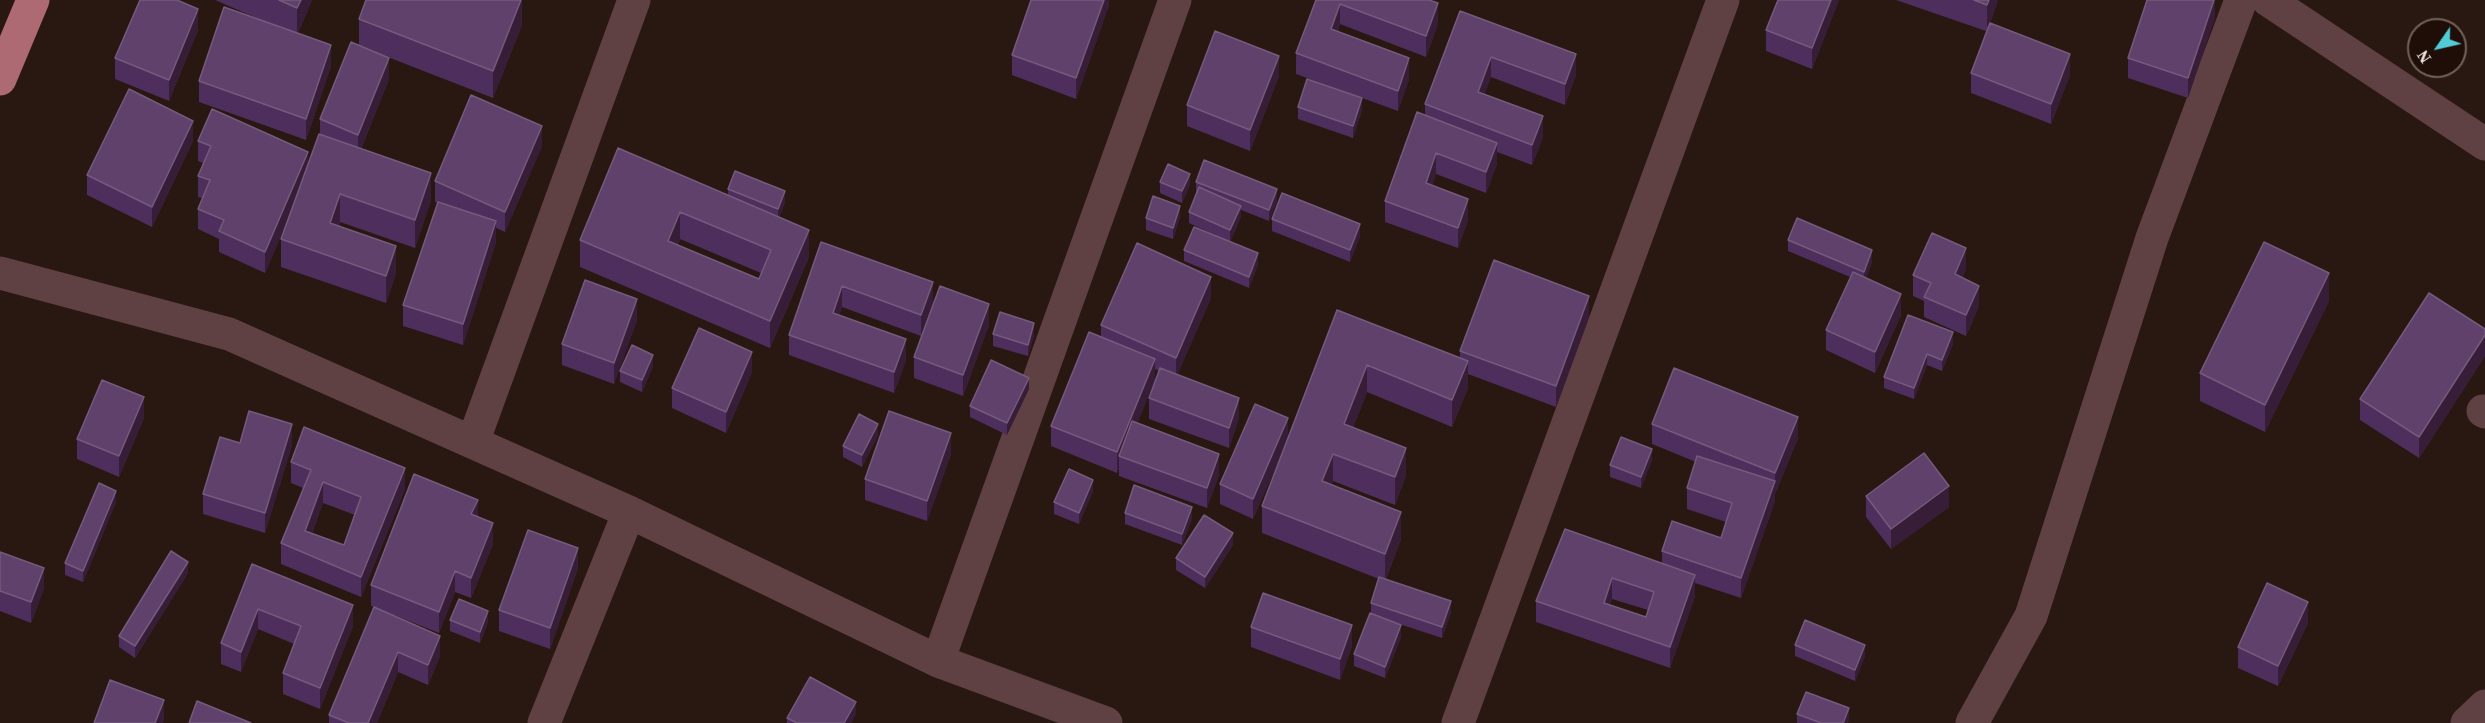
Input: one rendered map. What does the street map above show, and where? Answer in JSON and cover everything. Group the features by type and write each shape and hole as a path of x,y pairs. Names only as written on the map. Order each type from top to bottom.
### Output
{"highway":[{"path":"0,80 33,0"}],"street":[{"path":"473,442 634,0"},
{"path":"938,661 1175,0"},
{"path":"1458,723 1723,0"},
{"path":"1972,723 2031,616 2152,238 2241,0"},
{"path":"2268,0 2485,144"},
{"path":"0,273 229,333 629,512 938,661 1105,723"},
{"path":"544,723 629,512"},
{"path":"2467,723 2485,706"}],"building":[{"path":"140,0 177,0 198,9 169,80 115,58"},
{"path":"279,0 301,0 297,8"},
{"path":"366,0 521,0 493,71 359,19"},
{"path":"1031,0 1104,0 1076,78 1012,55"},
{"path":"1316,0 1429,0 1438,3 1426,36 1340,4 1331,29 1409,58 1398,91 1296,53"},
{"path":"1778,0 1831,0 1812,48 1766,30"},
{"path":"1974,0 1989,0 1987,5"},
{"path":"2147,0 2214,0 2188,78 2128,58"},
{"path":"224,7 331,45 306,119 199,81"},
{"path":"1460,11 1576,54 1565,84 1491,57 1478,92 1543,116 1532,145 1425,104"},
{"path":"1990,23 2070,54 2051,104 1971,73"},
{"path":"1215,31 1279,56 1250,130 1187,105"},
{"path":"351,42 389,58 358,135 320,119"},
{"path":"1307,79 1362,98 1353,126 1298,107"},
{"path":"129,89 193,121 152,207 87,175"},
{"path":"471,95 542,126 505,212 435,181"},
{"path":"212,109 308,152 265,252 219,231 224,220 198,209 210,180 198,176 211,146 198,141"},
{"path":"1417,112 1497,143 1486,172 1436,153 1426,183 1468,199 1458,228 1385,201"},
{"path":"319,134 431,173 415,220 340,194 330,223 396,246 386,276 281,239"},
{"path":"618,148 809,230 770,321 580,240","holes":["680,212 771,250 759,279 668,241"]},
{"path":"1204,160 1277,189 1269,210 1196,182"},
{"path":"1168,164 1190,174 1182,191 1160,182"},
{"path":"735,171 785,191 778,209 728,189"},
{"path":"1199,187 1241,206 1230,230 1189,212"},
{"path":"1282,193 1360,224 1350,250 1272,219"},
{"path":"1153,196 1180,206 1173,228 1146,218"},
{"path":"438,202 496,221 463,324 403,305"},
{"path":"1797,218 1872,250 1864,272 1788,240"},
{"path":"1194,227 1258,253 1249,277 1184,250"},
{"path":"1932,233 1966,248 1955,274 1979,286 1966,315 1924,297 1931,283 1913,275"},
{"path":"821,242 933,282 921,315 842,286 833,313 906,339 894,372 789,335"},
{"path":"2264,242 2329,273 2265,405 2200,373"},
{"path":"1137,243 1211,277 1176,358 1101,325"},
{"path":"1494,260 1589,296 1556,386 1460,351"},
{"path":"1853,272 1901,294 1875,352 1826,330"},
{"path":"585,280 637,299 614,363 562,344"},
{"path":"940,286 989,304 963,375 914,357"},
{"path":"2429,293 2485,329 2485,335 2419,437 2360,399"},
{"path":"1337,310 1468,361 1452,400 1367,365 1344,424 1406,448 1395,477 1333,454 1322,481 1401,512 1385,554 1262,506"},
{"path":"1000,312 1034,323 1028,345 993,334"},
{"path":"1908,315 1953,332 1942,360 1927,354 1914,388 1884,377"},
{"path":"699,328 752,352 726,412 672,388"},
{"path":"1089,332 1155,359 1117,452 1051,426"},
{"path":"632,345 653,355 642,380 620,371"},
{"path":"991,360 1029,378 1007,423 970,406"},
{"path":"1160,368 1239,398 1229,428 1149,398"},
{"path":"1674,368 1798,417 1775,473 1652,424"},
{"path":"102,380 144,397 119,456 77,439"},
{"path":"1255,404 1288,418 1253,499 1220,484"},
{"path":"249,411 292,424 265,513 203,494 220,437 240,443"},
{"path":"889,411 951,433 927,501 865,479"},
{"path":"859,414 878,424 862,455 843,446"},
{"path":"1132,421 1219,454 1207,488 1119,456"},
{"path":"304,427 405,468 361,577 281,543 311,470 291,462","holes":["323,482 361,497 344,545 305,531"]},
{"path":"1621,437 1652,449 1641,477 1610,465"},
{"path":"1924,453 1949,486 1891,529 1866,496"},
{"path":"1697,456 1775,481 1741,578 1662,551 1672,521 1721,538 1732,503 1687,488"},
{"path":"1069,469 1093,480 1079,513 1054,502"},
{"path":"414,474 478,500 471,514 493,523 471,578 455,571 439,612 371,585"},
{"path":"99,483 116,491 83,571 65,563"},
{"path":"1134,485 1192,507 1182,534 1125,513"},
{"path":"1204,515 1233,533 1205,577 1176,558"},
{"path":"1565,529 1695,575 1670,647 1536,601","holes":["1612,578 1654,592 1646,617 1604,603"]},
{"path":"528,530 578,548 550,628 499,610"},
{"path":"171,551 188,562 135,646 119,636"},
{"path":"0,552 44,568 31,602 0,591"},
{"path":"252,564 353,605 320,688 283,673 301,626 258,609 241,652 221,643"},
{"path":"1379,577 1451,601 1442,627 1371,603"},
{"path":"2267,583 2308,602 2278,666 2238,647"},
{"path":"1263,593 1352,625 1340,659 1251,627"},
{"path":"459,599 488,611 480,632 450,620"},
{"path":"374,607 440,636 428,665 398,652 368,723 349,723 329,715"},
{"path":"1370,613 1401,625 1385,667 1354,654"},
{"path":"1805,620 1865,645 1855,670 1795,645"},
{"path":"810,677 856,702 844,723 797,723 787,718"},
{"path":"110,680 164,700 155,723 94,723"},
{"path":"1806,692 1849,708 1843,723 1821,723 1797,714"},
{"path":"197,701 251,723 189,723"}]}
